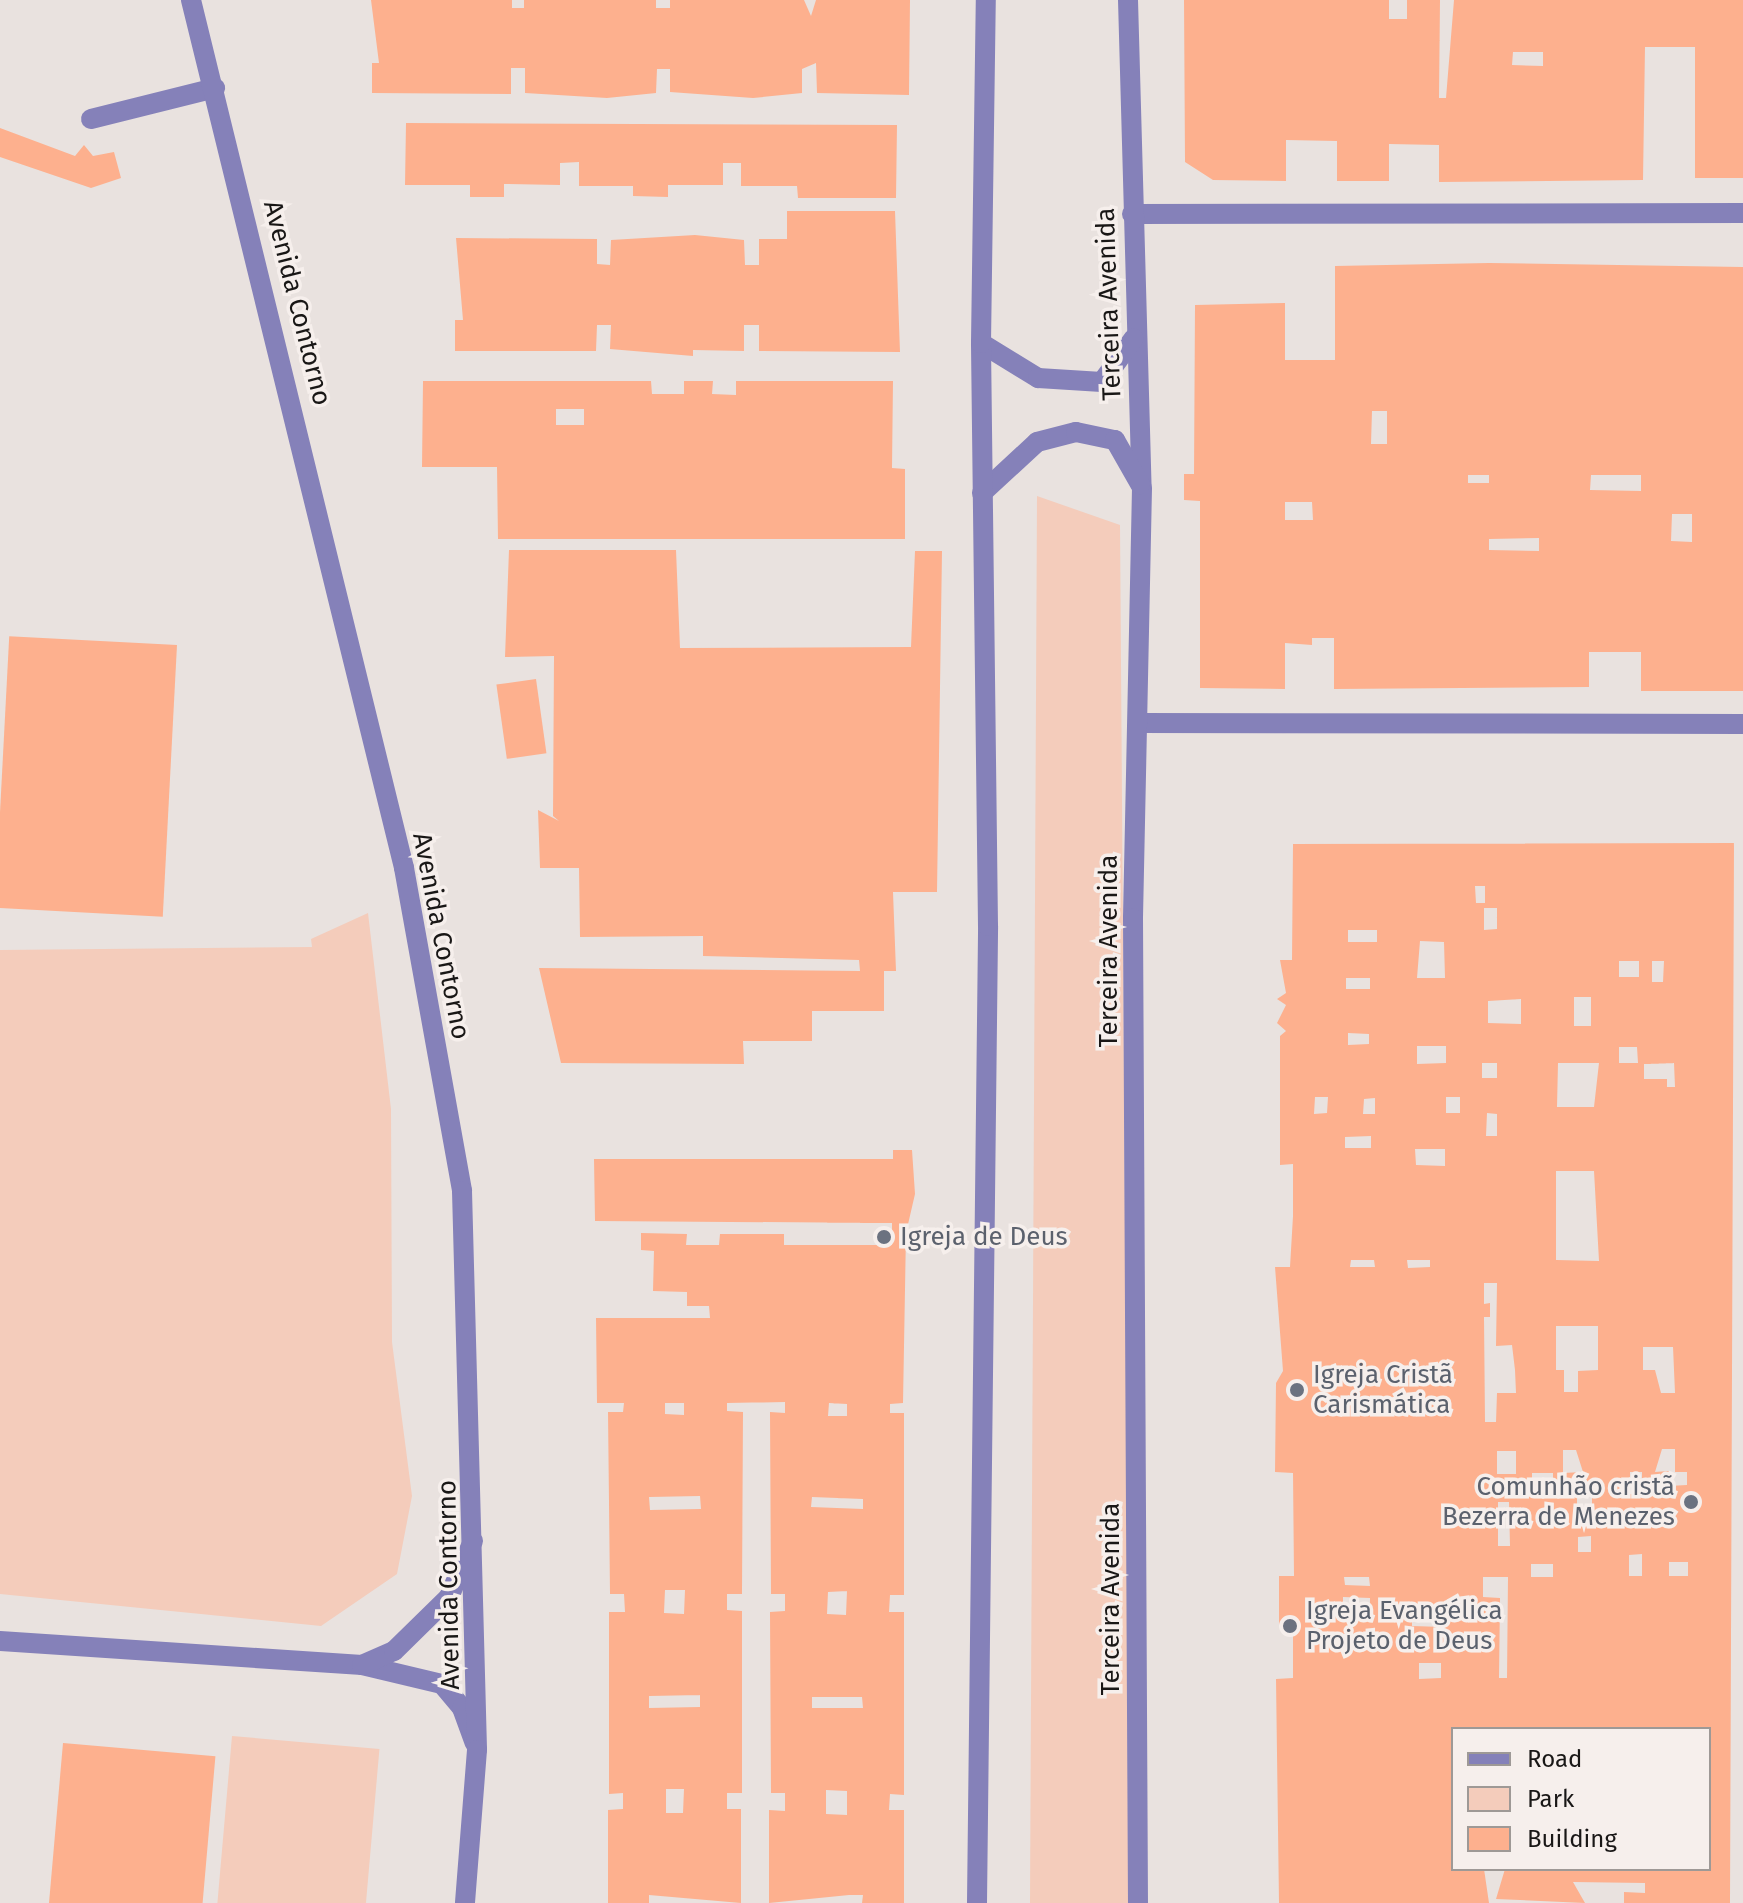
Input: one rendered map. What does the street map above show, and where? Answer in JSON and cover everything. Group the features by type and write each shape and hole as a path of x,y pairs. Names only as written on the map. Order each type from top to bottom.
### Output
{"street":[{"name":"Avenida Contorno","path":"191,0 215,88 412,914 462,1191 476,1534 477,1750 465,1903"},
{"path":"977,1903 988,926 981,343 986,0"},
{"name":"Terceira Avenida","path":"1128,0 1134,338 1142,488 1138,723 1138,1903"},
{"path":"91,119 215,88"},
{"path":"1132,214 1743,213"},
{"path":"981,343 1038,378 1102,382 1134,338"},
{"path":"982,493 1037,442 1076,432 1115,440 1142,488"},
{"path":"1138,723 1743,724"},
{"path":"362,1665 394,1651 449,1597 476,1534"},
{"path":"0,1641 362,1665 442,1684 462,1708 477,1750"}],"green space":[{"path":"1037,496 1120,525 1130,1903 1030,1903"},
{"path":"368,913 391,1109 392,1342 412,1496 397,1574 321,1626 0,1594 0,950 312,947 311,939"},
{"path":"232,1736 379,1749 366,1903 217,1903"}],"building":[{"path":"371,0 512,0 512,8 524,8 524,0 656,0 656,8 670,8 670,0 804,0 811,16 816,0 910,0 909,95 817,93 816,63 802,69 802,93 753,98 670,92 670,69 657,69 656,93 607,98 525,93 525,68 511,68 511,94 372,93 372,63 379,63"},
{"path":"1184,0 1389,0 1389,19 1407,19 1407,0 1440,0 1439,98 1446,98 1454,0 1743,0 1743,178 1695,178 1695,47 1645,47 1643,180 1439,182 1439,145 1389,144 1389,181 1337,181 1337,141 1286,140 1286,181 1213,180 1185,162","holes":["1513,52 1543,52 1543,66 1512,65"]},
{"path":"406,123 897,125 896,198 798,198 797,186 741,186 741,163 723,163 723,185 668,185 668,197 633,196 633,186 579,186 579,162 560,163 560,185 504,184 504,197 470,197 470,185 405,185"},
{"path":"0,128 75,156 84,145 93,156 114,152 121,178 91,188 0,157"},
{"path":"787,211 895,211 900,352 759,351 759,325 744,325 744,351 693,350 693,356 610,349 611,325 597,325 596,351 455,351 455,320 463,320 456,238 597,239 597,264 610,265 611,240 695,235 744,240 745,265 759,265 759,239 787,239"},
{"path":"1489,263 1743,267 1743,691 1641,691 1641,652 1589,652 1589,687 1334,689 1334,638 1312,638 1312,645 1285,643 1285,689 1200,688 1200,501 1184,500 1184,474 1194,474 1195,305 1285,303 1285,360 1335,360 1335,266","holes":["1372,411 1387,411 1387,444 1371,444","1468,475 1489,475 1489,483 1468,483","1591,475 1641,475 1641,491 1590,490","1285,502 1312,502 1313,520 1285,520","1672,514 1692,514 1692,542 1671,541","1539,538 1539,551 1489,550 1489,539"]},
{"path":"423,381 651,381 652,394 684,394 684,381 713,381 712,394 736,395 736,381 893,381 892,468 905,469 905,539 498,539 497,467 422,467","holes":["556,409 584,409 584,425 556,425"]},
{"path":"509,550 676,550 680,648 911,647 915,551 942,551 937,892 893,892 896,971 884,971 884,1011 812,1011 812,1041 743,1041 744,1064 561,1063 539,968 860,971 859,960 703,956 703,936 580,937 579,868 540,868 538,810 559,821 553,816 554,656 505,657"},
{"path":"9,636 177,645 163,917 0,908 0,812"},
{"path":"536,679 546,753 507,759 496,685"},
{"path":"1734,843 1730,1903 1624,1903 1624,1892 1645,1893 1645,1883 1573,1882 1585,1903 1496,1899 1504,1871 1711,1871 1711,1727 1451,1727 1451,1871 1484,1871 1489,1903 1279,1903 1276,1679 1293,1678 1293,1626 1279,1626 1279,1576 1294,1576 1293,1473 1275,1472 1276,1383 1283,1371 1275,1267 1290,1267 1293,1216 1293,1164 1280,1165 1280,1036 1286,1031 1277,1023 1286,1005 1277,999 1286,993 1280,960 1292,960 1293,844","holes":["1475,886 1485,886 1485,903 1476,903","1484,908 1497,908 1497,929 1484,930","1348,930 1377,930 1377,942 1348,942","1420,941 1444,942 1445,978 1417,978","1619,961 1639,961 1639,977 1619,977","1652,961 1664,961 1663,982 1652,982","1346,978 1370,978 1370,989 1346,989","1574,997 1591,997 1591,1026 1574,1026","1521,999 1521,1024 1488,1023 1488,1001","1348,1033 1369,1034 1369,1044 1348,1045","1417,1046 1446,1046 1446,1063 1417,1064","1619,1047 1637,1047 1638,1063 1619,1063","1482,1063 1497,1063 1497,1078 1482,1078","1558,1063 1599,1063 1594,1107 1557,1107","1674,1063 1675,1087 1667,1087 1667,1079 1644,1079 1644,1064","1315,1097 1328,1097 1327,1113 1314,1114","1446,1097 1460,1097 1460,1113 1446,1113","1375,1098 1375,1114 1363,1114 1364,1099","1487,1113 1497,1114 1497,1136 1486,1136","1371,1136 1371,1148 1345,1148 1345,1137","1415,1149 1445,1149 1445,1166 1416,1165","1556,1171 1594,1171 1599,1261 1556,1260","1351,1260 1374,1260 1375,1267 1350,1267","1407,1260 1430,1260 1430,1267 1408,1268","1484,1283 1497,1283 1496,1346 1512,1345 1516,1393 1497,1393 1496,1422 1485,1422 1484,1317 1490,1317 1490,1303 1484,1304","1556,1326 1598,1326 1598,1370 1578,1371 1578,1392 1564,1392 1564,1370 1556,1370","1643,1347 1673,1347 1675,1393 1661,1393 1655,1370 1643,1370","1662,1449 1675,1449 1675,1472 1687,1472 1687,1485 1669,1486 1669,1471 1655,1472","1563,1450 1576,1450 1583,1472 1563,1473","1497,1451 1516,1451 1516,1474 1497,1474","1630,1472 1642,1472 1642,1494 1630,1494","1532,1473 1553,1473 1553,1486 1532,1486","1577,1496 1592,1496 1592,1512 1577,1512","1498,1502 1509,1502 1510,1546 1498,1546","1591,1536 1591,1552 1578,1552 1578,1537","1642,1554 1642,1576 1629,1576 1629,1555","1669,1562 1688,1562 1688,1576 1669,1576","1531,1564 1553,1564 1553,1577 1531,1577","1344,1577 1369,1577 1370,1586 1345,1585","1483,1577 1508,1577 1507,1678 1499,1678 1500,1598 1483,1597","1343,1597 1370,1598 1370,1610 1343,1610","1412,1611 1443,1611 1443,1627 1412,1626","1419,1663 1441,1663 1441,1678 1419,1679"]},
{"path":"893,1150 912,1150 915,1194 906,1233 903,1403 890,1404 890,1413 904,1413 904,1595 890,1595 889,1612 904,1612 904,1795 890,1794 889,1810 904,1810 904,1903 862,1903 863,1895 849,1895 769,1903 769,1810 785,1811 785,1793 771,1793 770,1612 785,1611 785,1594 771,1594 770,1412 785,1413 785,1402 727,1403 727,1411 743,1412 742,1594 727,1594 727,1610 742,1611 742,1793 727,1793 727,1809 741,1809 741,1903 649,1895 649,1903 608,1903 608,1810 623,1809 623,1793 609,1794 609,1612 625,1612 624,1594 610,1594 608,1412 623,1412 624,1403 597,1403 596,1318 710,1318 709,1306 687,1306 687,1292 653,1291 654,1251 641,1250 641,1233 687,1234 686,1245 719,1245 720,1234 784,1234 784,1245 892,1245 892,1223 595,1221 594,1159 893,1159","holes":["665,1403 684,1403 684,1415 665,1414","829,1403 847,1404 847,1416 828,1416","700,1496 701,1509 650,1510 649,1497","812,1497 863,1499 863,1509 811,1507","665,1590 685,1590 684,1614 664,1613","847,1591 846,1615 827,1614 828,1592","700,1695 700,1707 649,1708 649,1696","812,1697 862,1697 863,1708 812,1708","666,1789 684,1789 683,1813 666,1813","826,1790 847,1791 847,1815 826,1814"]},
{"path":"63,1743 215,1756 203,1903 49,1903"}],"place":[{"name":"Igreja de Deus","path":"884,1237"},
{"name":"Igreja Cristã Carismática","path":"1297,1390"},
{"name":"Comunhão cristã Bezerra de Menezes","path":"1691,1502"},
{"name":"Igreja Evangélica Projeto de Deus","path":"1290,1626"}]}
